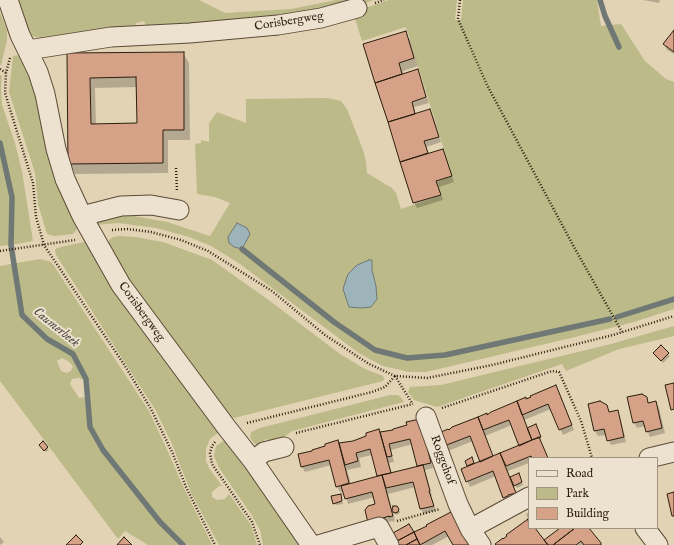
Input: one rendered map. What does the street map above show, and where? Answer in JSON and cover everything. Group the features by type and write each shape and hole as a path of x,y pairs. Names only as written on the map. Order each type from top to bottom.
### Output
{"street":[{"name":"Corisbergweg","path":"8,0 46,94 56,149 65,179 82,216 88,239 253,461 311,545"},
{"name":"Corisbergweg","path":"24,42 190,33 278,25 320,18 357,8"},
{"path":"82,216 121,206 178,202"},
{"name":"Roggehof","path":"428,410 458,504 470,529 481,545"},
{"path":"253,461 264,452 284,446"},
{"path":"653,457 674,452"},
{"path":"470,529 528,498"},
{"path":"318,545 379,527 388,545"},
{"path":"646,529 658,545"}],"path":[{"path":"460,0 458,19 487,85 574,247 622,332"},
{"path":"24,42 11,50 6,73 5,93 33,183 36,217 44,245 151,409 173,454 186,487 215,545"},
{"path":"0,69 6,73"},
{"path":"176,168 178,202"},
{"path":"0,251 88,239 106,231 127,229 151,232 181,240 208,251 272,292 332,340 369,364 395,376 427,378 553,350 622,332 674,316"},
{"path":"395,376 412,403 428,410 552,371 559,372 581,420 592,457"},
{"path":"260,545 252,522 212,464 210,453 212,446 227,428 372,392 385,387 395,376"},
{"path":"284,446 291,435 412,403"},
{"path":"379,527 458,504"}],"green space":[{"path":"11,0 199,0 225,13 291,9 336,0 374,0 297,19 147,28 144,21 136,23 135,29 47,39 31,36 18,19"},
{"path":"389,0 457,0 455,20 461,20 463,0 597,0 601,26 621,24 645,61 666,79 674,82 674,309 634,322 575,337 426,372 409,372 383,366 360,354 240,264 211,246 189,237 156,228 118,223 97,225 95,219 134,216 167,222 210,236 230,203 215,197 197,194 195,144 201,143 201,140 209,142 209,123 217,112 246,123 246,99 328,98 341,101 347,109 363,150 367,173 392,188 396,193 401,209 442,195 437,182 452,176 406,27 362,41 353,12","holes":["372,260 372,270 376,286 371,307 356,308 357,265"]},
{"path":"0,12 7,31 7,40 1,65 0,65"},
{"path":"21,55 24,58 63,192 77,229 73,234 54,236 47,234 38,204 35,173 9,92 13,56"},
{"path":"0,75 2,76 2,105 15,143 22,171 33,241 0,246"},
{"path":"119,236 163,242 212,260 270,301 340,354 365,369 383,376 383,381 234,418 230,416 131,286 108,247 109,240 113,237"},
{"path":"88,241 114,290 131,316 218,431 218,433 210,439 206,449 206,461 209,468 222,486 219,486 212,492 212,497 217,500 225,499 229,494 251,525 257,545 219,545 191,493 172,444 156,411 56,255 55,250 57,248"},
{"path":"40,259 51,262 149,411 181,482 212,545 148,545 125,531 118,539 0,381 0,266","holes":["62,358 73,366 71,371 67,373 61,371 57,361","79,378 84,380 87,388 88,394 86,397 79,398 70,384 72,379"]},
{"path":"674,326 674,336 619,349 566,371 562,364 437,407 414,400 408,392 410,387 441,385 611,344"},
{"path":"390,395 400,396 404,402 292,431 279,441 269,443 267,439 264,440 264,445 260,448 250,437 251,432 260,428"},
{"path":"225,440 302,545 263,545 260,530 251,514 219,468 214,456 216,446"}],"water":[{"path":"237,223 247,228 250,234 242,249 234,247 229,243 228,237"},
{"path":"372,260 372,270 376,286 377,299 371,307 349,307 343,289 348,274 357,265"}],"building":[{"path":"674,30 674,52 663,44"},
{"path":"406,31 414,58 399,63 402,74 375,83 363,44"},
{"path":"184,52 184,130 163,130 163,163 68,164 67,53","holes":["136,77 137,123 91,124 90,78"]},
{"path":"418,69 426,97 412,102 415,114 388,122 375,83"},
{"path":"430,109 439,137 424,141 428,153 400,162 388,122"},
{"path":"443,149 452,176 436,181 441,195 413,203 400,162"},
{"path":"661,345 669,353 661,361 653,353"},
{"path":"674,383 674,409 671,410 665,385"},
{"path":"556,385 572,425 559,430 548,404 522,415 517,401 526,397 526,399 531,397 530,396"},
{"path":"642,394 647,397 648,403 656,401 662,428 646,432 643,421 633,423 627,397"},
{"path":"517,401 532,440 519,446 509,420 483,430 478,417 487,413 487,415"},
{"path":"600,401 607,405 609,412 618,410 624,437 607,441 604,429 594,431 588,404"},
{"path":"478,417 493,456 480,462 470,436 444,446 439,433"},
{"path":"420,419 431,463 417,466 410,439 389,444 392,456 387,457 380,432 393,430 407,425 406,422"},
{"path":"536,424 541,437 532,440 527,428"},
{"path":"379,429 391,473 377,476 370,449 356,453 358,461 345,465 339,443 353,441 366,436 366,433"},
{"path":"539,437 548,457 531,456 506,466 500,453"},
{"path":"338,440 349,483 336,487 329,460 301,467 298,454 312,451 325,446 325,444"},
{"path":"43,441 48,447 44,451 39,445"},
{"path":"500,453 516,493 503,498 493,471 466,482 461,469"},
{"path":"472,457 474,463 467,466 465,461"},
{"path":"423,465 434,506 420,509 413,482 386,488 382,475"},
{"path":"519,473 522,482 514,486 510,477"},
{"path":"382,475 393,516 368,523 365,510 368,506 375,504 372,492 345,499 341,486"},
{"path":"674,492 674,516 672,516 667,494"},
{"path":"341,494 342,501 333,504 331,496"},
{"path":"393,506 397,506 399,509 398,512 394,513 392,510"},
{"path":"451,512 469,545 453,545 445,531 420,545 414,532"},
{"path":"528,519 528,529 536,529 548,545 495,544 507,536 506,535"},
{"path":"409,524 414,532 397,541 393,533"},
{"path":"559,529 574,529 553,545 548,545 544,540"},
{"path":"574,529 590,529 601,543 601,545 584,545 581,541 576,545 553,545"},
{"path":"414,532 417,539 406,545 399,545 397,541"},
{"path":"76,535 83,542 80,545 66,545"},
{"path":"124,537 132,545 117,545"},
{"path":"417,539 420,545 406,545"}],"waterway":[{"path":"600,0 605,16 619,47"},
{"name":"Caumerbeek","path":"0,143 12,197 11,245 22,315 47,339 73,354 86,379 90,427 103,450 160,522 183,545"},
{"path":"242,249 334,322 375,350 407,358 445,355 610,319"},
{"path":"617,317 674,299"}]}
